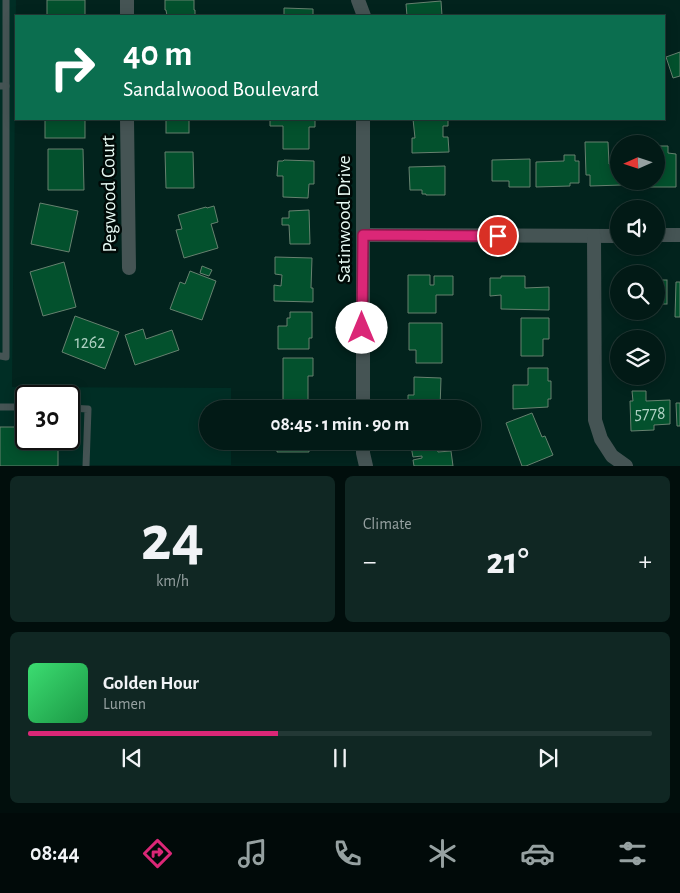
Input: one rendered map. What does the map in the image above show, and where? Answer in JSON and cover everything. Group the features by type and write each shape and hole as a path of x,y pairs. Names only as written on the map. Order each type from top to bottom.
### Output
{"street":[{"path":"127,0 127,15"},
{"path":"358,0 364,15"},
{"name":"Pegwood Court","path":"127,120 129,268"},
{"name":"Satinwood Drive","path":"363,120 363,400"},
{"path":"363,235 610,236"},
{"path":"665,236 680,235"},
{"path":"594,236 595,420 601,439 612,456 626,466"},
{"path":"363,450 366,466"}],"lane":[{"path":"0,356 6,356 3,86 6,0"},
{"path":"0,407 15,407"},
{"path":"80,409 88,409 86,466"}],"shaded area":[{"path":"0,0 16,0 12,387 15,387 15,450 80,450 80,387 231,388 231,400 199,400 199,450 231,450 231,465 0,465"}],"building":[{"path":"47,0 85,0 85,15 47,15"},
{"path":"165,0 194,0 195,15 167,15"},
{"path":"441,1 442,15 407,15 406,4"},
{"path":"284,8 313,9 313,15 284,15"},
{"path":"680,52 680,76 673,78 666,57"},
{"path":"45,120 85,120 85,138 45,138"},
{"path":"166,120 189,120 189,133 166,133"},
{"path":"270,120 315,120 315,127 309,127 309,149 283,149 283,126 270,126"},
{"path":"413,120 448,120 448,126 443,126 443,137 448,137 449,152 412,153 412,138 415,138"},
{"path":"585,142 608,142 610,185 590,186 590,175 586,175"},
{"path":"665,146 668,146 668,153 676,154 676,187 665,187"},
{"path":"48,149 83,149 84,190 48,190"},
{"path":"165,152 193,152 194,188 166,188"},
{"path":"564,155 575,155 575,161 579,161 579,183 570,183 570,186 536,187 536,162 564,161"},
{"path":"530,159 530,187 509,187 509,181 492,181 492,160"},
{"path":"278,161 314,161 314,184 309,184 308,198 283,197 283,176 277,176"},
{"path":"445,166 445,195 426,195 422,194 422,190 410,190 409,167"},
{"path":"40,203 78,211 69,252 31,244"},
{"path":"214,206 218,222 211,224 218,248 184,258 176,230 182,229 178,215"},
{"path":"309,210 310,244 290,244 289,225 282,225 282,218 289,218 289,211"},
{"path":"275,257 312,258 311,288 313,288 313,302 274,301 274,285 281,286 282,275 275,274"},
{"path":"64,262 76,307 43,316 30,272"},
{"path":"202,266 212,270 209,276 200,273"},
{"path":"190,271 216,281 202,320 170,309 180,282 185,284"},
{"path":"408,275 430,275 430,285 434,285 434,276 453,276 453,295 436,295 436,313 408,313"},
{"path":"501,276 525,276 525,288 549,287 549,310 501,309 501,295 490,296 490,278 501,278"},
{"path":"665,280 667,280 667,304 665,304"},
{"path":"676,282 680,282 680,317 675,317"},
{"path":"290,312 312,312 312,338 309,338 309,349 278,349 278,326 287,326 287,318 290,318"},
{"path":"75,316 119,332 105,369 62,352"},
{"path":"521,318 549,318 549,339 543,339 543,356 521,356"},
{"path":"409,323 442,323 442,363 416,363 416,350 409,350"},
{"path":"143,329 146,339 172,330 179,350 135,365 125,335"},
{"path":"283,358 313,358 313,376 308,376 308,400 283,400"},
{"path":"528,368 548,368 548,381 551,381 551,399 548,399 548,407 513,409 513,385 528,385"},
{"path":"414,377 441,378 440,400 408,400 408,395 414,395"},
{"path":"632,391 646,391 646,401 670,400 670,424 654,425 654,430 631,431 630,401 633,401"},
{"path":"676,403 680,403 680,426 677,426"},
{"path":"532,413 542,437 545,436 553,455 522,466 506,423"},
{"path":"0,427 15,427 15,450 58,450 58,466 0,466"},
{"path":"277,450 309,450 309,452 277,452"},
{"path":"412,450 451,451 453,466 414,466 413,460 422,458 422,456 413,457"}],"route":[{"path":"362,328 363,235 498,236"}]}
